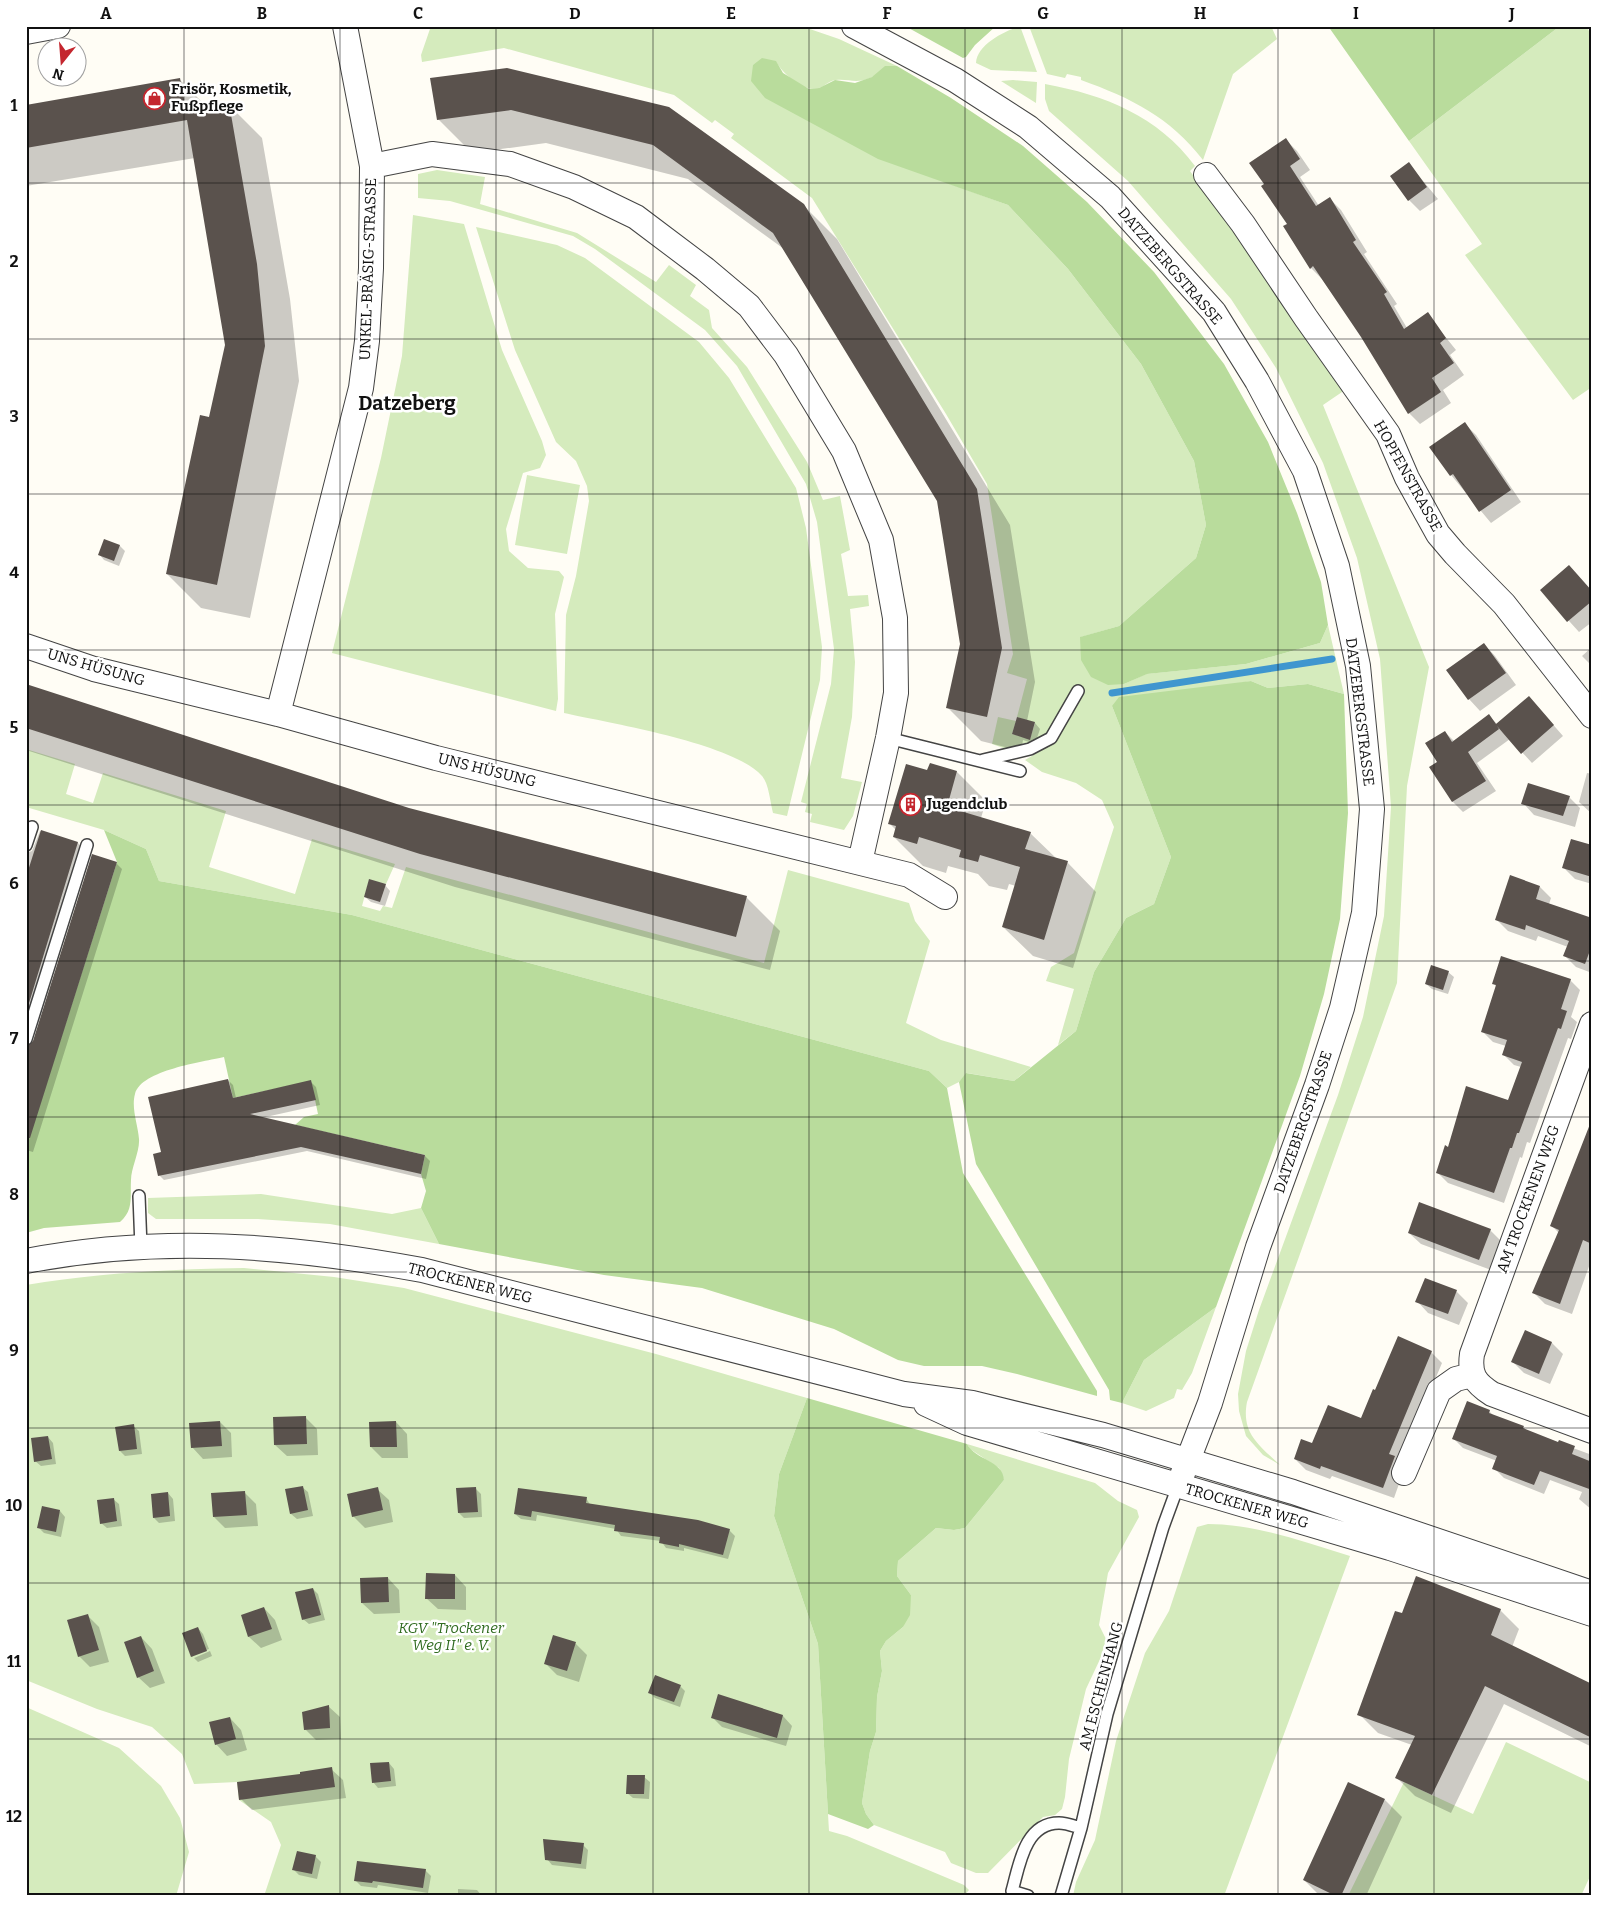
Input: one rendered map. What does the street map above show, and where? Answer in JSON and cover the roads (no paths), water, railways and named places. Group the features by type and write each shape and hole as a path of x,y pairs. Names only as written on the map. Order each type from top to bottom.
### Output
{"street":[{"path":"26,32 58,26"},
{"name":"UNKEL-BRÄSIG-STRASSE","path":"278,714 361,388 367,341 371,268 372,166 345,26"},
{"name":"DATZEBERGSTRASSE","path":"854,26 955,80 1028,127 1110,197 1208,305 1257,380 1305,472 1336,566 1358,666 1372,809 1364,913 1342,1008 1318,1085 1258,1247 1210,1404 1178,1486"},
{"path":"372,166 432,154 510,164 574,187 636,217 705,269 749,306 786,355 844,451 881,540 895,618 897,673 888,738 860,862"},
{"name":"HOPFENSTRASSE","path":"1206,174 1243,224 1306,318 1388,434 1407,478 1438,534 1504,604 1592,716"},
{"name":"UNS HÜSUNG","path":"26,646 94,669 278,714 436,758 909,875 945,897"},
{"name":"AM TROCKENEN WEG","path":"1472,1376 1472,1354 1592,1024"},
{"name":"TROCKENER WEG","path":"26,1261 66,1253 141,1247 221,1245 285,1249 347,1256 422,1270 904,1394 972,1403 1103,1435 1302,1496 1592,1593"},
{"path":"1404,1474 1439,1391 1456,1379 1472,1376 1477,1384 1492,1394 1592,1431"},
{"name":"TROCKENER WEG","path":"904,1394 967,1423 1399,1551 1592,1614"}],"lane":[{"path":"981,760 1030,749 1051,738 1078,691"},
{"path":"888,738 1020,771"},
{"path":"26,845 32,827"},
{"path":"26,1040 87,845"},
{"path":"139,1196 141,1247"},
{"name":"AM ESCHENHANG","path":"1061,1896 1081,1828 1107,1714 1161,1533 1178,1486"},
{"path":"1028,1896 1012,1891 1020,1858 1029,1840 1042,1828 1053,1824 1081,1828"}],"waterway":[{"path":"1112,693 1332,659"}],"place":[{"name":"Frisör, Kosmetik, Fußpflege","path":"155,98"},
{"name":"Jugendclub","path":"911,804"}],"district":[{"name":"Datzeberg","path":"407,403"}],"park label":[{"name":"KGV \"Trockener Weg II\" e. V.","path":"451,1636"}]}
